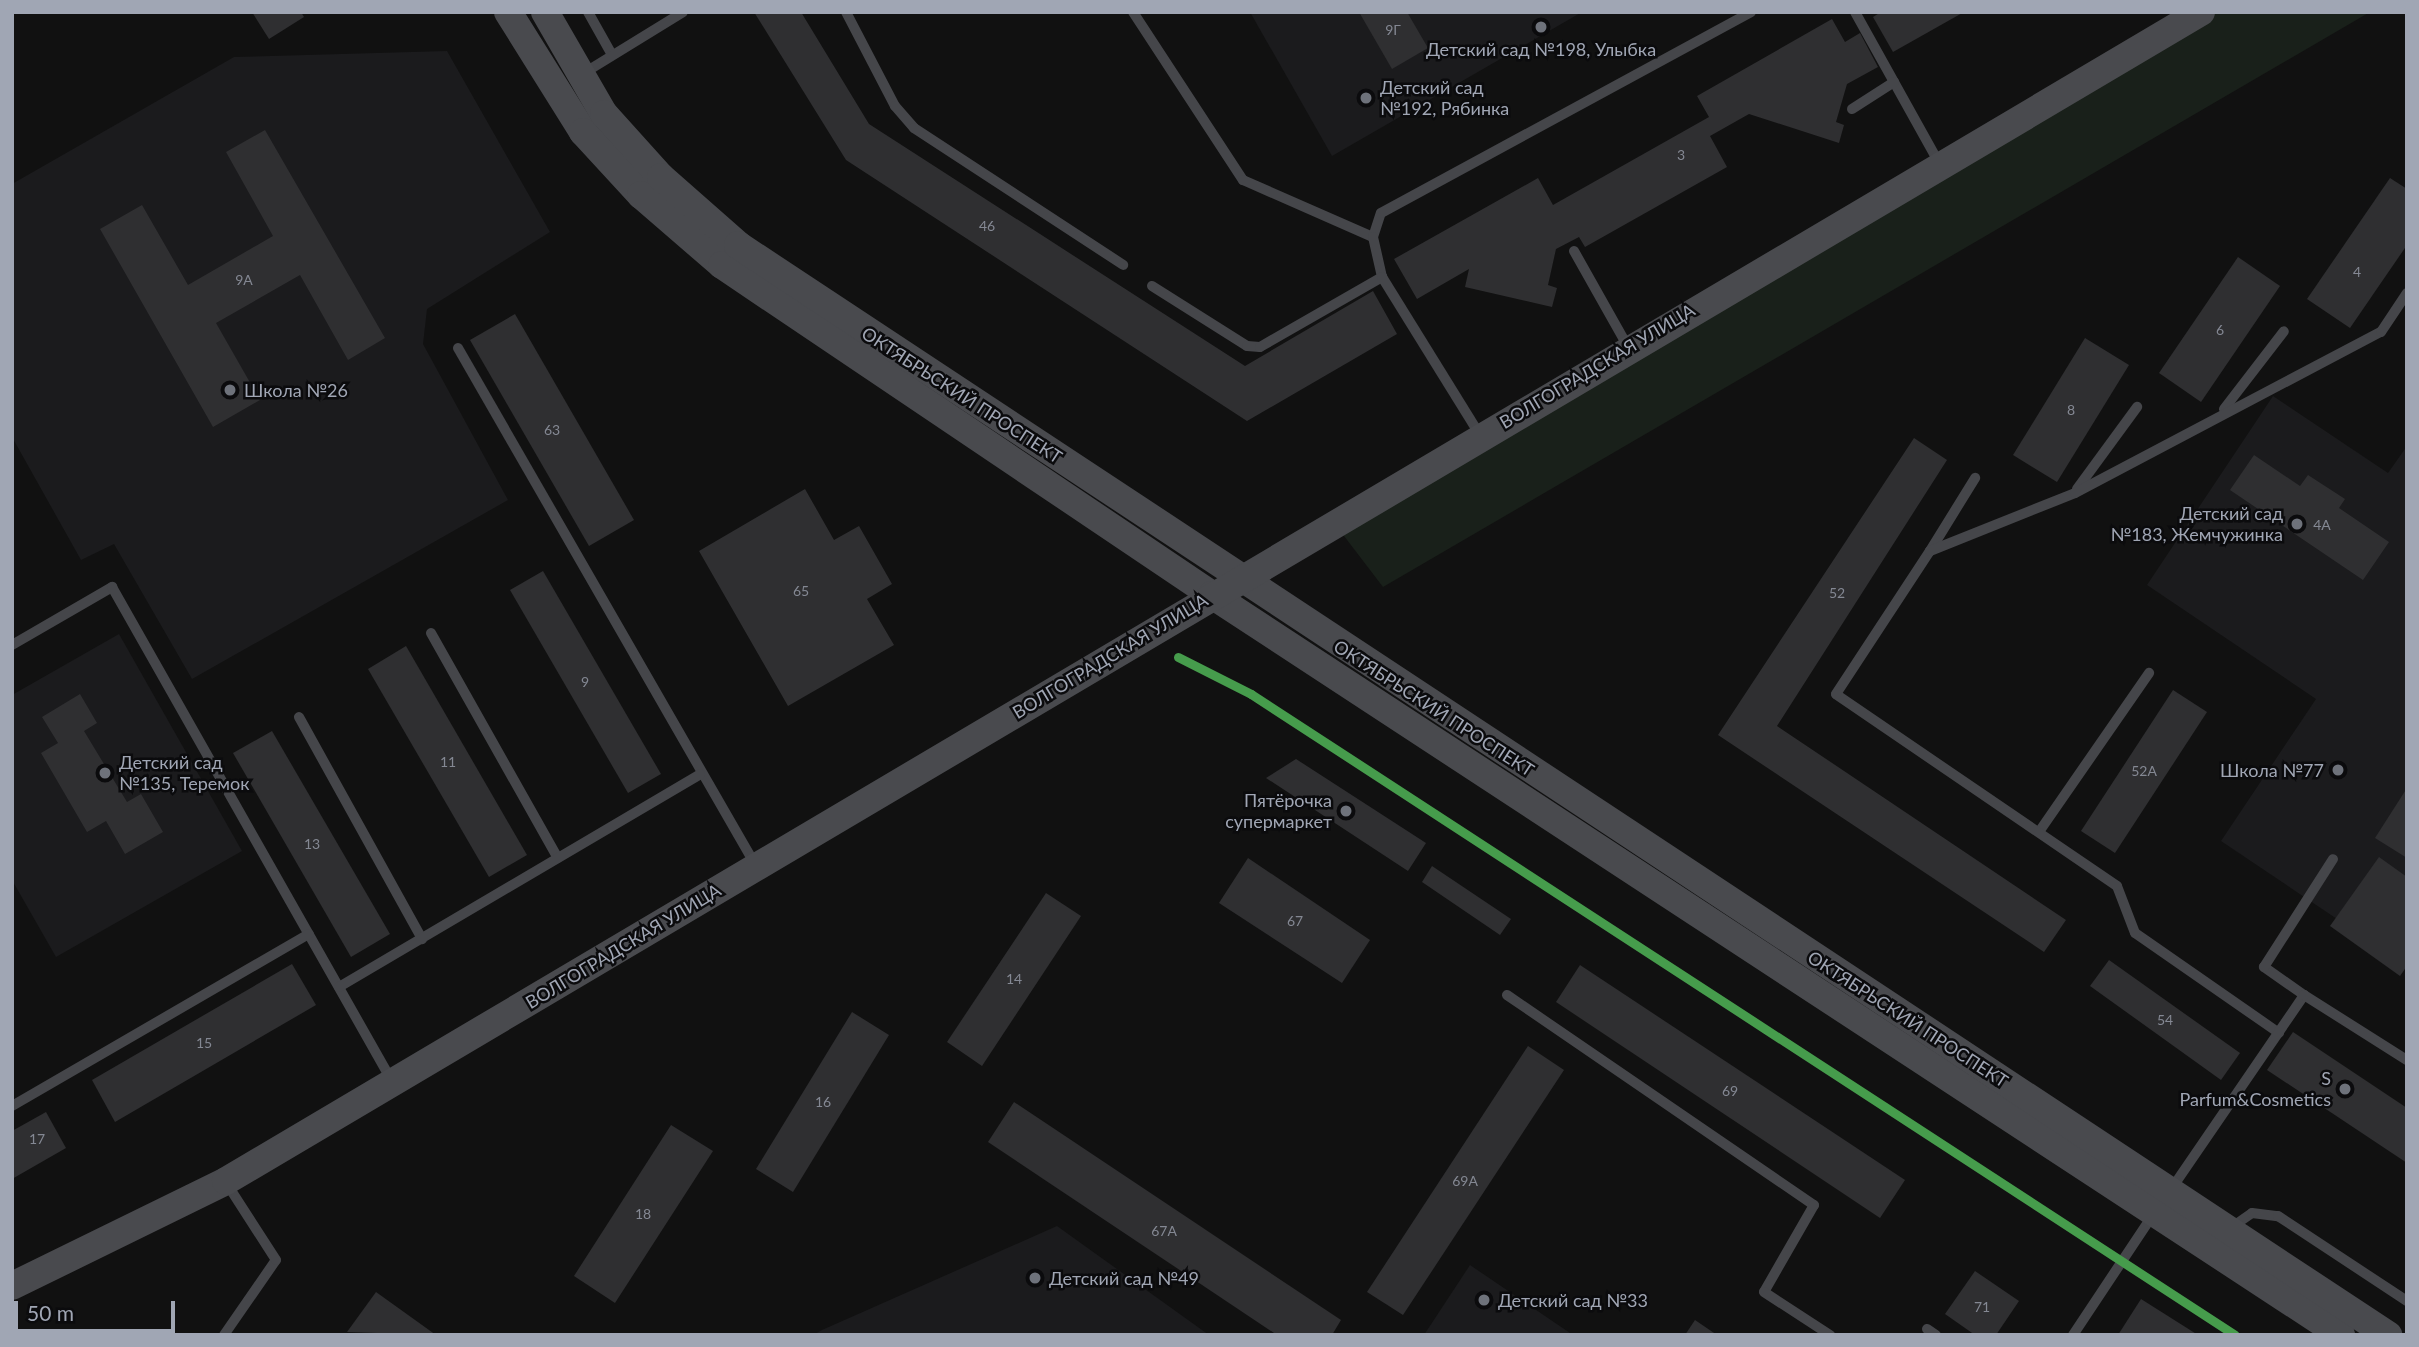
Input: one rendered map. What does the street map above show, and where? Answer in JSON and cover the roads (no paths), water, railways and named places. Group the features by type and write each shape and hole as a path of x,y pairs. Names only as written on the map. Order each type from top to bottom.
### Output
{"main road":[{"name":"ОКТЯБРЬСКИЙ ПРОСПЕКТ","path":"508,12 583,132 641,195 722,265 1212,595 2162,1202 2228,1230 2388,1335"},
{"name":"ОКТЯБРЬСКИЙ ПРОСПЕКТ","path":"545,12 604,114 661,177 737,245 2162,1202 2341,1335"},
{"name":"ВОЛГОГРАДСКАЯ УЛИЦА","path":"12,1286 226,1181 1939,163 2201,12"}],"lane":[{"path":"588,12 611,53"},
{"path":"581,75 611,53 683,12"},
{"path":"846,12 895,106 914,128 1123,265"},
{"path":"1133,12 1243,180 1373,237"},
{"path":"1480,435 1382,277 1373,237 1381,213 1751,12"},
{"path":"1855,12 1939,163"},
{"path":"1852,109 1894,82"},
{"path":"1574,251 1628,348"},
{"path":"1152,286 1247,346 1260,347 1382,277"},
{"path":"1930,551 2075,493 2222,412 2381,332 2407,293"},
{"path":"2222,412 2284,331"},
{"path":"458,348 700,775 756,867"},
{"path":"2075,493 2137,407"},
{"path":"1975,478 1836,694 2041,829 2117,886 2135,933 2279,1032"},
{"path":"12,645 111,587 393,1082"},
{"path":"431,633 558,858"},
{"path":"2041,829 2149,673"},
{"path":"299,717 422,939"},
{"path":"339,987 700,775"},
{"path":"2333,859 2264,967 2407,1060"},
{"path":"12,1106 309,934"},
{"path":"1507,995 1814,1205 1764,1292 1830,1335"},
{"path":"2073,1335 2304,995"},
{"path":"224,1335 276,1260 226,1181"},
{"path":"2228,1230 2252,1213 2278,1216 2407,1301"}],"place":[{"name":"Детский сад №198, Улыбка","path":"1541,27"},
{"name":"Детский сад №192, Рябинка","path":"1366,98"},
{"name":"Школа №26","path":"230,390"},
{"name":"Детский сад №183, Жемчужинка","path":"2297,524"},
{"name":"Школа №77","path":"2338,770"},
{"name":"Детский сад №135, Теремок","path":"105,773"},
{"name":"Пятёрочка супермаркет","path":"1346,811"},
{"name":"S Parfum&Cosmetics","path":"2345,1089"},
{"name":"Детский сад №49","path":"1035,1278"},
{"name":"Детский сад №33","path":"1484,1300"}]}
